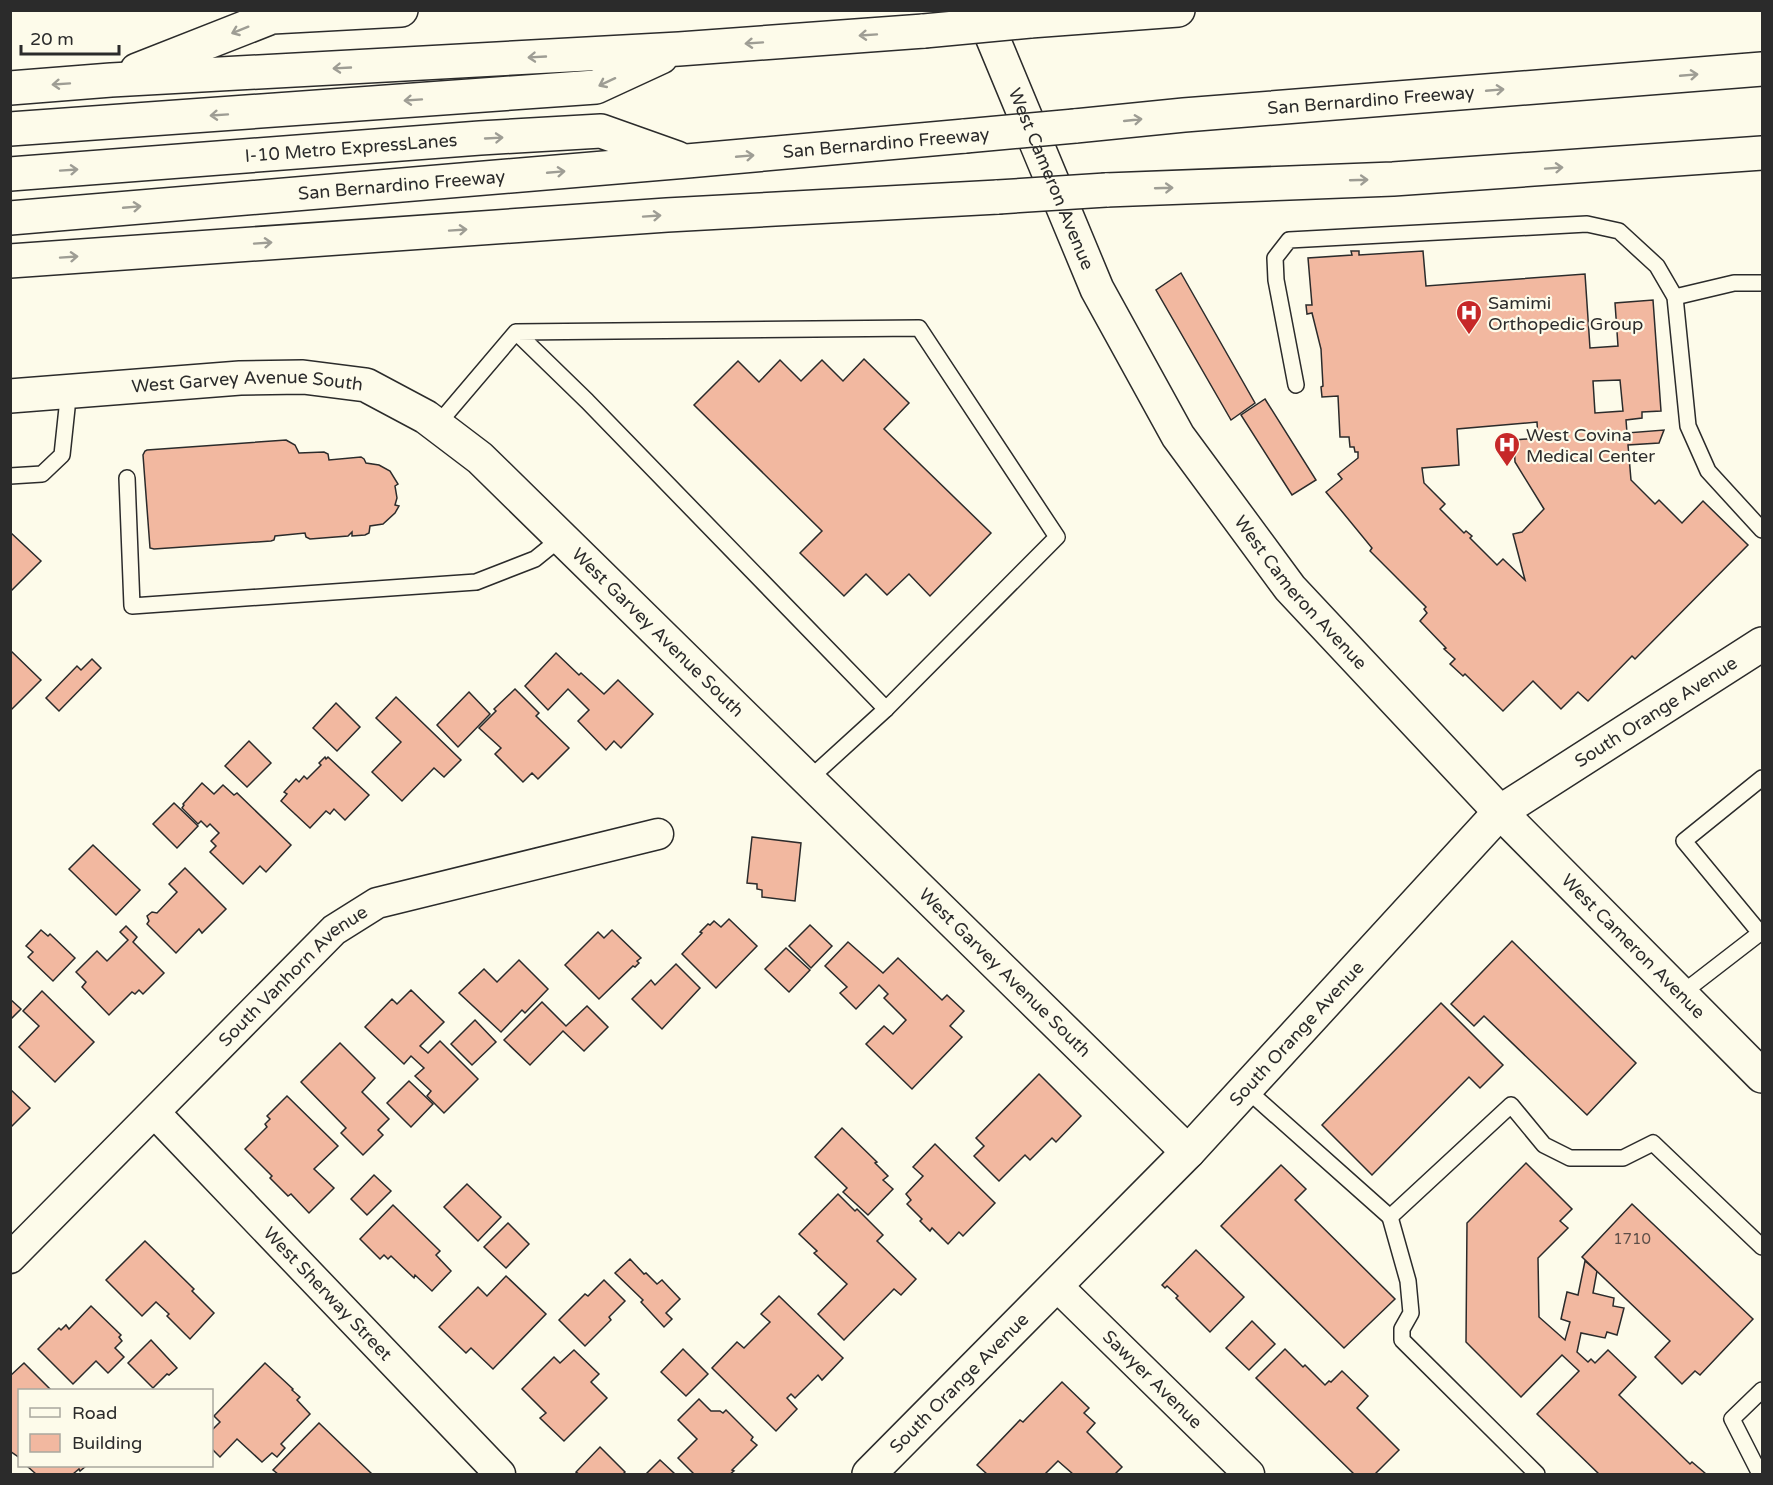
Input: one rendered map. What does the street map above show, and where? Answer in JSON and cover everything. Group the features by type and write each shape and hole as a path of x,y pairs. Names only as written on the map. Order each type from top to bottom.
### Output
{"main road":[{"path":"111,81 272,17 401,10"},
{"name":"West Cameron Avenue","path":"981,10 1097,289 1178,436 1290,588 1500,812 1762,1076"},
{"path":"10,88 679,49 1178,10"},
{"path":"10,129 596,87 679,49"},
{"name":"San Bernardino Freeway","path":"10,218 687,161 1184,115 1762,69"},
{"name":"I-10 Metro ExpressLanes","path":"10,174 601,131 687,161"},
{"path":"10,261 655,216 1106,190 1393,179 1762,153"},
{"name":"West Garvey Avenue South","path":"10,396 240,378 303,377 366,385 426,417 480,458 1188,1152"},
{"name":"South Orange Avenue","path":"869,1474 1188,1152 1500,812 1762,644"}],"street":[{"name":"South Vanhorn Avenue","path":"10,1258 334,930 376,903 658,834"},
{"name":"West Sherway Street","path":"155,1113 500,1474"},
{"name":"Sawyer Avenue","path":"1056,1284 1249,1474"}],"lane":[{"path":"1296,385 1275,269 1275,258 1289,240 1587,224 1619,231 1657,266 1675,297 1688,426 1707,471 1762,530"},
{"path":"1675,297 1734,283 1762,283"},
{"path":"437,425 516,332 919,328 1057,537 886,709 808,780"},
{"path":"516,332 587,400 886,709"},
{"path":"10,476 42,474 62,455 67,408 64,392"},
{"path":"127,478 132,606 476,582 535,558 561,538"},
{"path":"1681,994 1762,933 1684,842 1762,778"},
{"path":"1246,1089 1390,1216 1408,1281 1411,1313 1402,1329 1402,1340 1537,1474"},
{"path":"1390,1216 1511,1105 1544,1144 1570,1158 1623,1158 1653,1143 1762,1247"},
{"path":"1760,1474 1732,1419 1762,1390"}],"building":[{"path":"1351,251 1359,251 1359,255 1423,251 1426,286 1585,274 1590,348 1618,346 1615,303 1653,300 1661,411 1642,412 1642,418 1626,420 1627,433 1664,430 1659,443 1628,445 1631,480 1655,504 1659,500 1682,523 1703,501 1748,545 1635,659 1632,656 1588,701 1578,692 1561,709 1533,681 1503,711 1465,674 1463,676 1450,664 1455,659 1420,621 1427,613 1424,609 1426,607 1370,551 1372,548 1326,492 1342,479 1338,474 1358,458 1358,452 1355,452 1354,447 1350,447 1349,437 1340,437 1338,396 1322,397 1321,349 1312,313 1307,314 1306,305 1312,305 1308,258 1352,255","holes":["1620,380 1623,411 1595,413 1593,381","1537,422 1538,438 1514,440 1515,462 1544,509 1522,532 1513,534 1525,580 1503,559 1497,565 1470,538 1472,536 1466,531 1464,533 1440,509 1445,504 1424,483 1422,468 1459,465 1457,429"]},
{"path":"1181,273 1255,403 1231,420 1156,290"},
{"path":"864,359 909,403 884,429 991,533 930,596 909,574 887,595 866,574 844,596 800,553 822,531 694,405 738,361 759,382 780,360 801,381 822,360 843,381"},
{"path":"1265,399 1316,480 1292,495 1241,415"},
{"path":"286,440 295,445 299,453 324,452 328,454 329,460 361,457 366,463 379,465 390,471 398,484 395,486 397,498 395,505 399,506 395,513 383,524 370,526 369,533 365,535 352,536 352,532 348,536 310,539 305,533 275,536 271,541 150,548 143,455 145,451"},
{"path":"10,532 41,561 10,592"},
{"path":"10,650 41,680 10,711"},
{"path":"556,653 604,694 618,680 653,714 621,748 614,741 606,750 578,721 589,710 568,689 548,710 525,686"},
{"path":"92,659 101,668 59,711 46,698 77,666 81,670"},
{"path":"515,689 539,713 536,716 569,748 538,779 532,773 523,782 495,754 501,748 479,728 496,711 494,709"},
{"path":"469,692 490,714 458,747 437,725"},
{"path":"396,697 461,760 444,777 434,768 402,801 372,772 401,742 376,718"},
{"path":"336,703 360,727 337,751 313,728"},
{"path":"249,741 271,763 247,787 225,766"},
{"path":"325,757 326,759 328,757 369,795 345,820 334,809 330,814 326,811 310,828 281,801 287,794 284,792 296,779 299,782 304,776 307,779 321,765 319,763"},
{"path":"202,783 214,794 223,785 234,795 237,793 291,845 266,872 260,866 243,884 210,852 216,846 211,841 219,833 210,824 207,827 201,821 198,824 182,808"},
{"path":"174,803 198,826 177,848 153,824"},
{"path":"752,837 801,843 795,901 762,897 762,890 757,889 757,884 747,883"},
{"path":"93,845 140,890 116,915 69,869"},
{"path":"185,868 226,909 202,933 199,929 176,953 147,924 149,921 147,916 152,912 157,913 177,892 169,884"},
{"path":"729,919 757,946 716,988 682,954 708,924 714,921 721,927"},
{"path":"810,925 832,946 811,968 789,946"},
{"path":"126,926 137,937 133,942 164,973 143,994 139,990 135,994 132,992 109,1015 82,987 86,982 76,972 97,951 107,961 128,940 120,932"},
{"path":"41,930 48,936 50,934 75,958 53,981 28,957 33,952 26,946"},
{"path":"612,930 641,958 635,967 633,966 599,999 565,965 598,932 604,938"},
{"path":"1512,941 1636,1063 1587,1115 1484,1016 1474,1026 1451,1004"},
{"path":"848,942 883,973 898,958 942,1000 947,995 964,1011 950,1026 962,1037 912,1089 866,1044 884,1026 893,1034 906,1020 884,998 888,994 879,985 856,1009 840,993 847,987 825,966"},
{"path":"786,948 810,970 789,992 765,969"},
{"path":"519,960 548,989 525,1013 522,1010 501,1032 459,993 484,969 497,982"},
{"path":"676,964 700,988 662,1029 632,999 651,980 655,985"},
{"path":"411,990 444,1022 420,1046 428,1053 440,1041 478,1079 444,1113 427,1096 431,1091 415,1076 424,1068 411,1056 404,1064 365,1027 392,999 397,1004"},
{"path":"42,991 94,1042 55,1082 19,1047 39,1026 23,1011"},
{"path":"10,999 21,1009 10,1020"},
{"path":"542,1002 566,1026 587,1006 608,1027 584,1051 563,1031 530,1065 504,1040"},
{"path":"1441,1003 1503,1065 1480,1088 1469,1077 1372,1175 1322,1125"},
{"path":"475,1020 496,1042 472,1065 451,1044"},
{"path":"340,1043 375,1078 362,1092 389,1119 378,1130 383,1135 363,1155 341,1133 346,1128 301,1082"},
{"path":"1039,1074 1081,1116 1056,1142 1052,1138 1030,1160 1025,1155 999,1181 974,1156 984,1146 976,1138"},
{"path":"409,1081 433,1104 411,1127 387,1103"},
{"path":"10,1089 30,1108 10,1128"},
{"path":"287,1096 338,1146 314,1169 334,1188 309,1213 291,1194 288,1196 270,1178 272,1176 245,1149 267,1127 265,1124 270,1119 267,1116"},
{"path":"842,1128 877,1162 875,1163 888,1176 883,1180 893,1189 868,1215 843,1192 847,1188 815,1157"},
{"path":"935,1144 995,1203 963,1236 959,1232 948,1244 932,1228 930,1231 907,1204 911,1200 906,1194 923,1176 913,1167"},
{"path":"1526,1163 1572,1209 1560,1221 1568,1228 1538,1258 1539,1317 1565,1340 1570,1322 1561,1319 1567,1292 1578,1295 1585,1261 1597,1271 1593,1293 1614,1298 1613,1306 1624,1308 1617,1335 1607,1332 1605,1338 1581,1333 1577,1352 1588,1362 1591,1359 1595,1363 1608,1350 1636,1377 1619,1395 1690,1464 1692,1462 1706,1474 1599,1474 1537,1414 1579,1371 1562,1355 1521,1397 1466,1342 1467,1223"},
{"path":"1281,1165 1306,1189 1295,1200 1395,1299 1344,1348 1221,1226"},
{"path":"374,1175 391,1191 367,1215 351,1199"},
{"path":"467,1184 501,1217 478,1241 444,1207"},
{"path":"838,1194 883,1235 877,1241 916,1279 901,1295 894,1289 844,1340 818,1314 847,1284 814,1253 817,1251 799,1234"},
{"path":"1632,1204 1753,1319 1700,1375 1695,1371 1682,1384 1655,1357 1670,1341 1582,1257"},
{"path":"393,1205 440,1251 436,1255 451,1271 432,1291 391,1256 388,1259 384,1255 380,1259 360,1239"},
{"path":"508,1223 529,1244 506,1268 484,1247"},
{"path":"145,1241 194,1289 192,1291 214,1313 190,1339 156,1302 142,1316 106,1280"},
{"path":"1196,1250 1244,1297 1210,1332 1176,1298 1178,1296 1167,1286 1165,1288 1162,1285"},
{"path":"630,1259 657,1284 662,1280 680,1299 666,1313 672,1319 664,1327 641,1302 643,1300 615,1273"},
{"path":"506,1276 546,1314 493,1369 471,1348 466,1353 439,1327 478,1287 487,1296"},
{"path":"604,1280 625,1301 609,1317 611,1320 585,1346 559,1320 585,1294 588,1296"},
{"path":"779,1296 843,1358 822,1380 818,1375 795,1398 791,1394 787,1398 797,1409 776,1431 712,1368 737,1342 744,1348 770,1322 761,1314"},
{"path":"91,1306 121,1335 119,1337 122,1341 115,1348 124,1357 108,1373 96,1361 73,1384 38,1349 59,1328 61,1330 66,1325 69,1329"},
{"path":"1252,1321 1275,1344 1249,1370 1226,1348"},
{"path":"151,1340 177,1368 153,1388 128,1363"},
{"path":"683,1349 708,1374 686,1396 661,1372"},
{"path":"1285,1349 1325,1385 1342,1371 1368,1396 1357,1408 1399,1450 1375,1474 1354,1474 1256,1378"},
{"path":"574,1350 599,1374 591,1382 607,1398 564,1441 540,1418 546,1413 522,1389 554,1357 560,1363"},
{"path":"24,1363 50,1389 18,1389 18,1457 10,1451 10,1376"},
{"path":"265,1363 293,1389 300,1397 297,1400 310,1414 281,1444 285,1448 277,1457 272,1453 262,1462 237,1439 220,1457 213,1450 213,1429 220,1422 214,1416"},
{"path":"1062,1382 1089,1408 1084,1413 1095,1423 1087,1432 1122,1467 1115,1474 1073,1474 1058,1461 1045,1474 987,1474 977,1465 1020,1420 1023,1422"},
{"path":"699,1399 711,1411 723,1413 726,1410 753,1437 751,1440 757,1445 730,1474 694,1474 678,1458 697,1439 678,1420"},
{"path":"319,1423 372,1474 278,1474 273,1470"},
{"path":"600,1447 625,1472 623,1474 579,1474 576,1472"},
{"path":"660,1460 675,1474 646,1474"},
{"path":"28,1467 85,1467 73,1474 36,1474"}],"place":[{"name":"Samimi Orthopedic Group","path":"1469,336"},
{"name":"West Covina Medical Center","path":"1507,468"}]}
